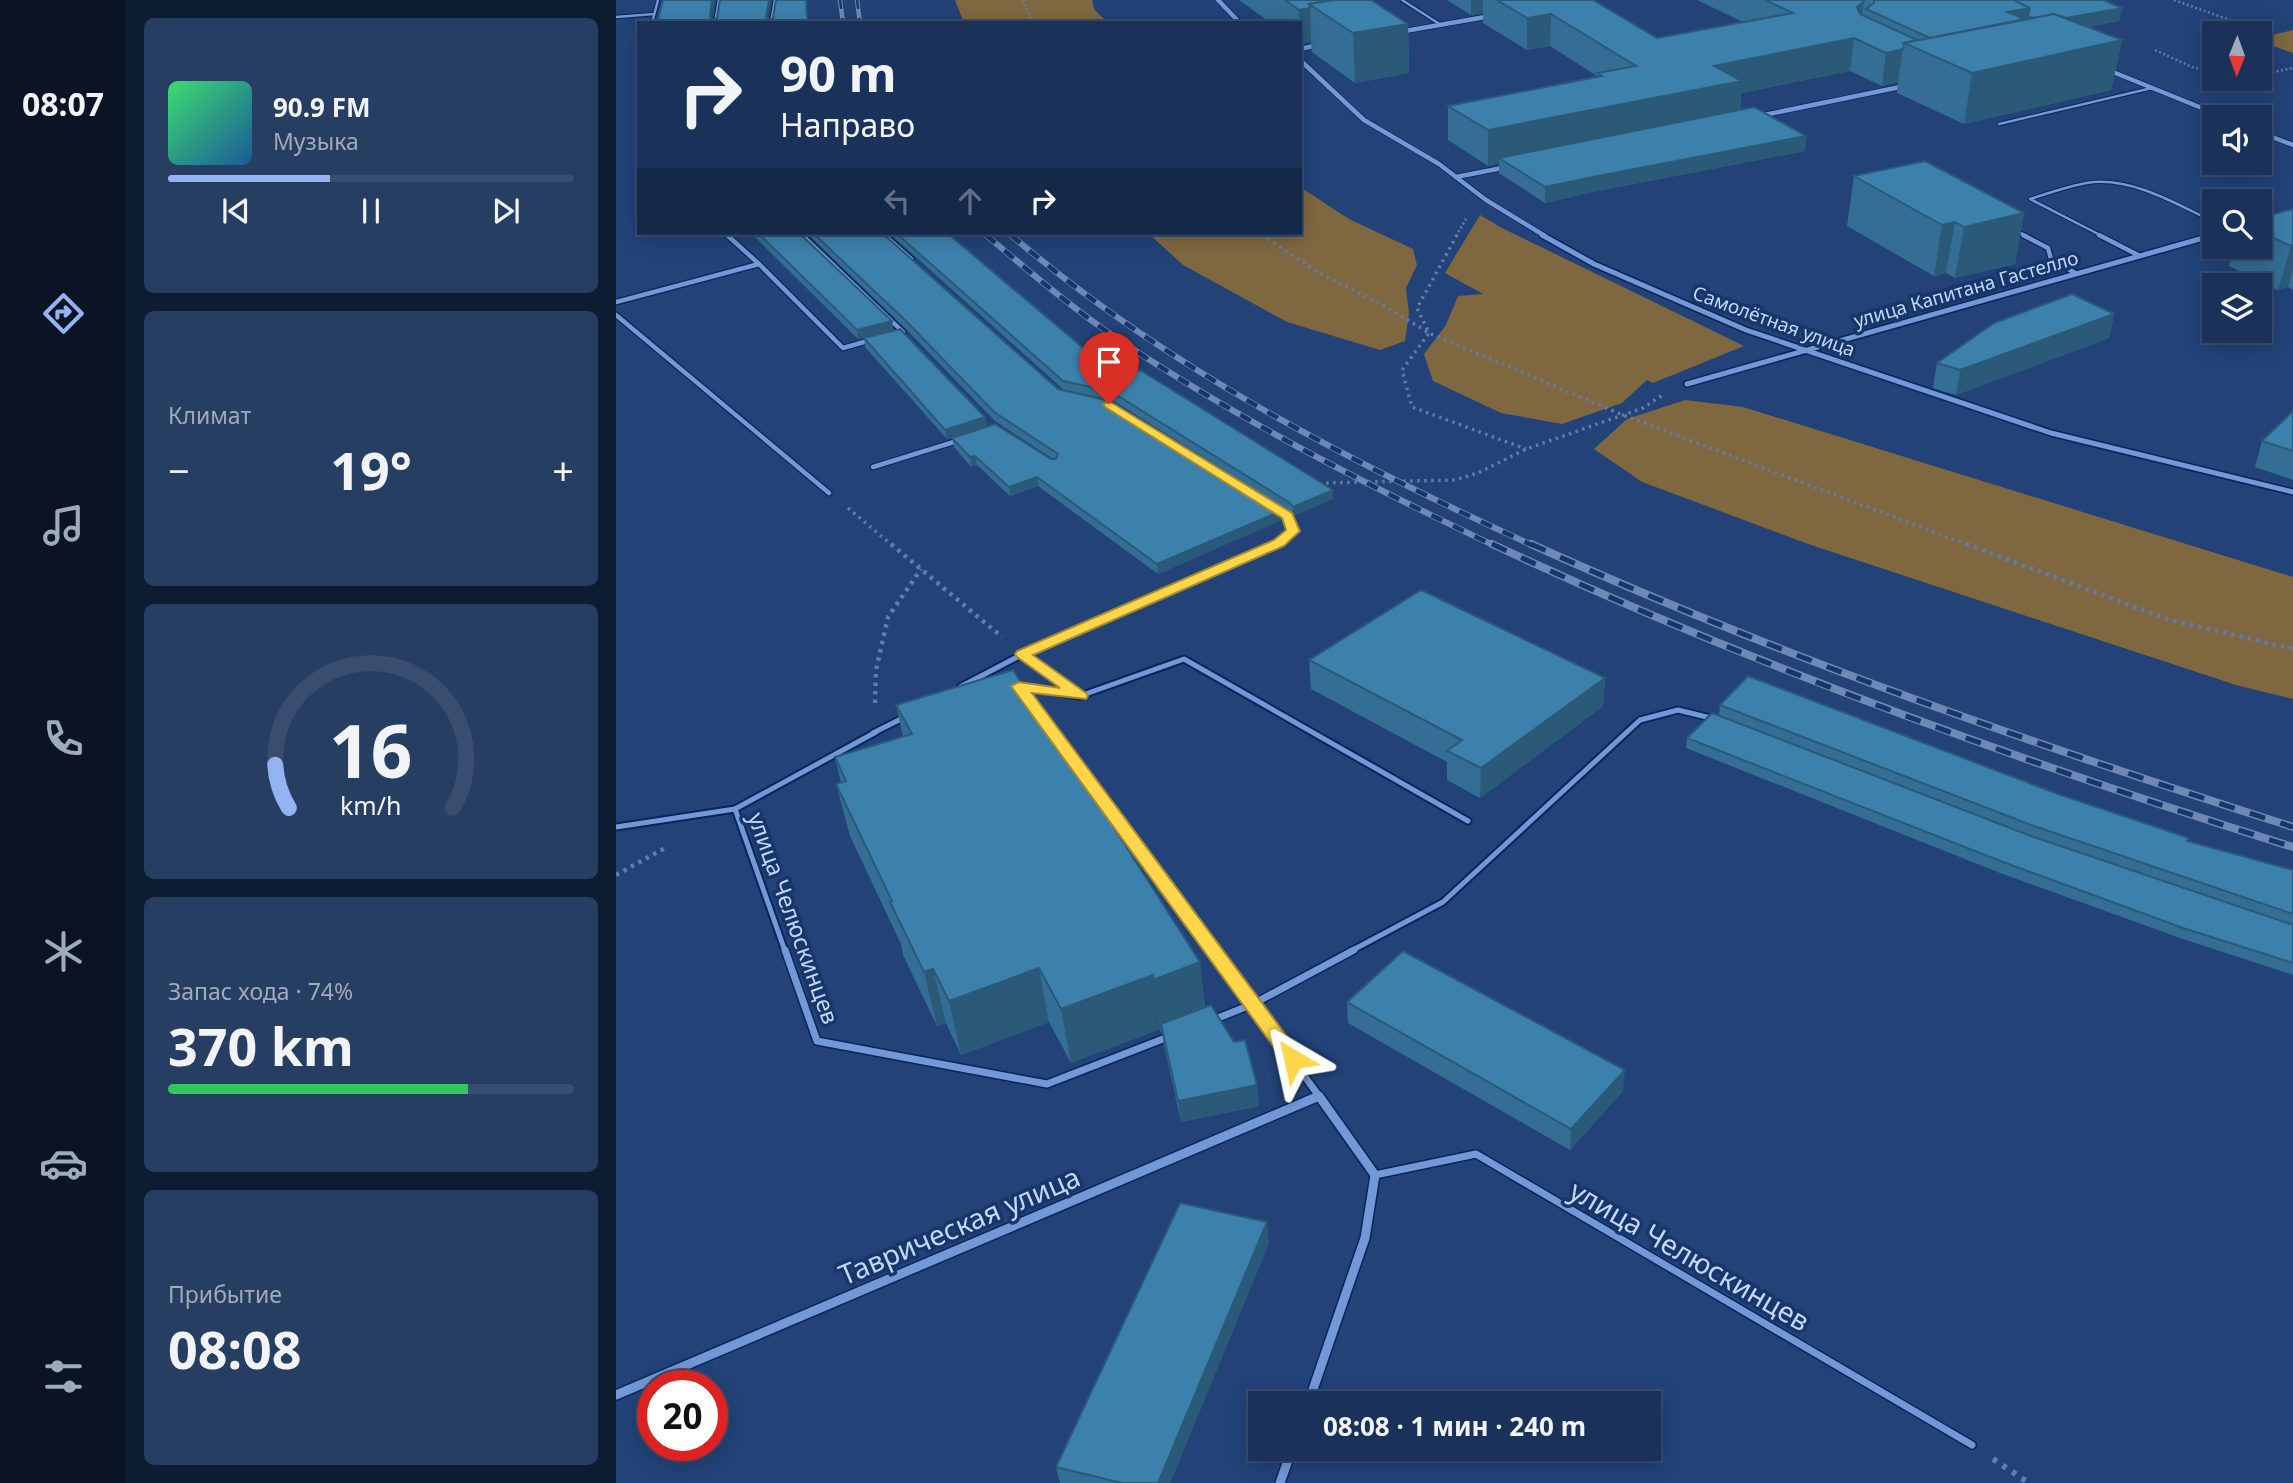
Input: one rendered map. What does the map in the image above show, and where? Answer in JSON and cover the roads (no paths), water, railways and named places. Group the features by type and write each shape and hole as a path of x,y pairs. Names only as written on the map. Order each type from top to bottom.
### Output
{"street":[{"path":"1218,0 1238,21"},
{"path":"1391,33 1494,16"},
{"path":"1302,48 1326,44"},
{"name":"Самолётная улица","path":"1302,62 1364,120 1439,164 1486,200 1594,264 1746,330 2051,433 2293,492"},
{"path":"2104,68 2202,108"},
{"path":"1750,118 1910,85"},
{"path":"2272,137 2293,145"},
{"path":"1456,177 1510,167"},
{"name":"улица Капитана Гастелло","path":"1687,384 2202,238"},
{"path":"1313,1391 1366,1238 1375,1175 1319,1096"},
{"name":"Таврическая улица","path":"616,1395 1319,1096"},
{"path":"1280,1483 1288,1461"}],"lane":[{"path":"652,21 658,0"},
{"path":"715,21 719,0"},
{"path":"771,21 775,0"},
{"path":"1402,0 1441,25"},
{"path":"616,16 654,14"},
{"path":"1999,124 2152,88"},
{"path":"2137,255 2030,199 2092,182 2106,182 2151,192 2202,216"},
{"path":"2015,230 2048,248 2051,259 2075,273"},
{"path":"728,235 843,348 879,338"},
{"path":"802,235 912,341"},
{"path":"884,235 912,260"},
{"path":"616,302 758,264"},
{"path":"616,315 829,493"},
{"path":"891,335 903,332"},
{"path":"873,467 960,440"},
{"path":"954,690 1023,654 1279,543 1293,531 1288,516 1277,509"},
{"path":"1023,654 1080,696"},
{"path":"1008,689 1019,686 1080,696 1184,659 1468,821"},
{"path":"1019,686 1027,697"},
{"path":"1202,1024 1253,1004 1443,902 1640,720 1666,709 1697,712 1723,722"},
{"path":"735,809 873,733 909,718"},
{"path":"1043,719 1319,1096"},
{"name":"улица Челюскинцев","path":"616,827 735,809 817,1041 1047,1084 1176,1034"},
{"name":"улица Челюскинцев","path":"1375,1175 1476,1154 1972,1445"}],"railway":[{"path":"840,0 843,21"},
{"path":"857,0 860,21"},
{"path":"986,235 1090,320 1200,391 1345,472 1495,546"},
{"path":"1011,235 1070,283 1132,327 1261,408 1396,481 1534,546"},
{"path":"1492,544 1688,630 1887,709 2089,781 2293,847"},
{"path":"1531,544 1718,624 1908,697 2293,827"}]}
